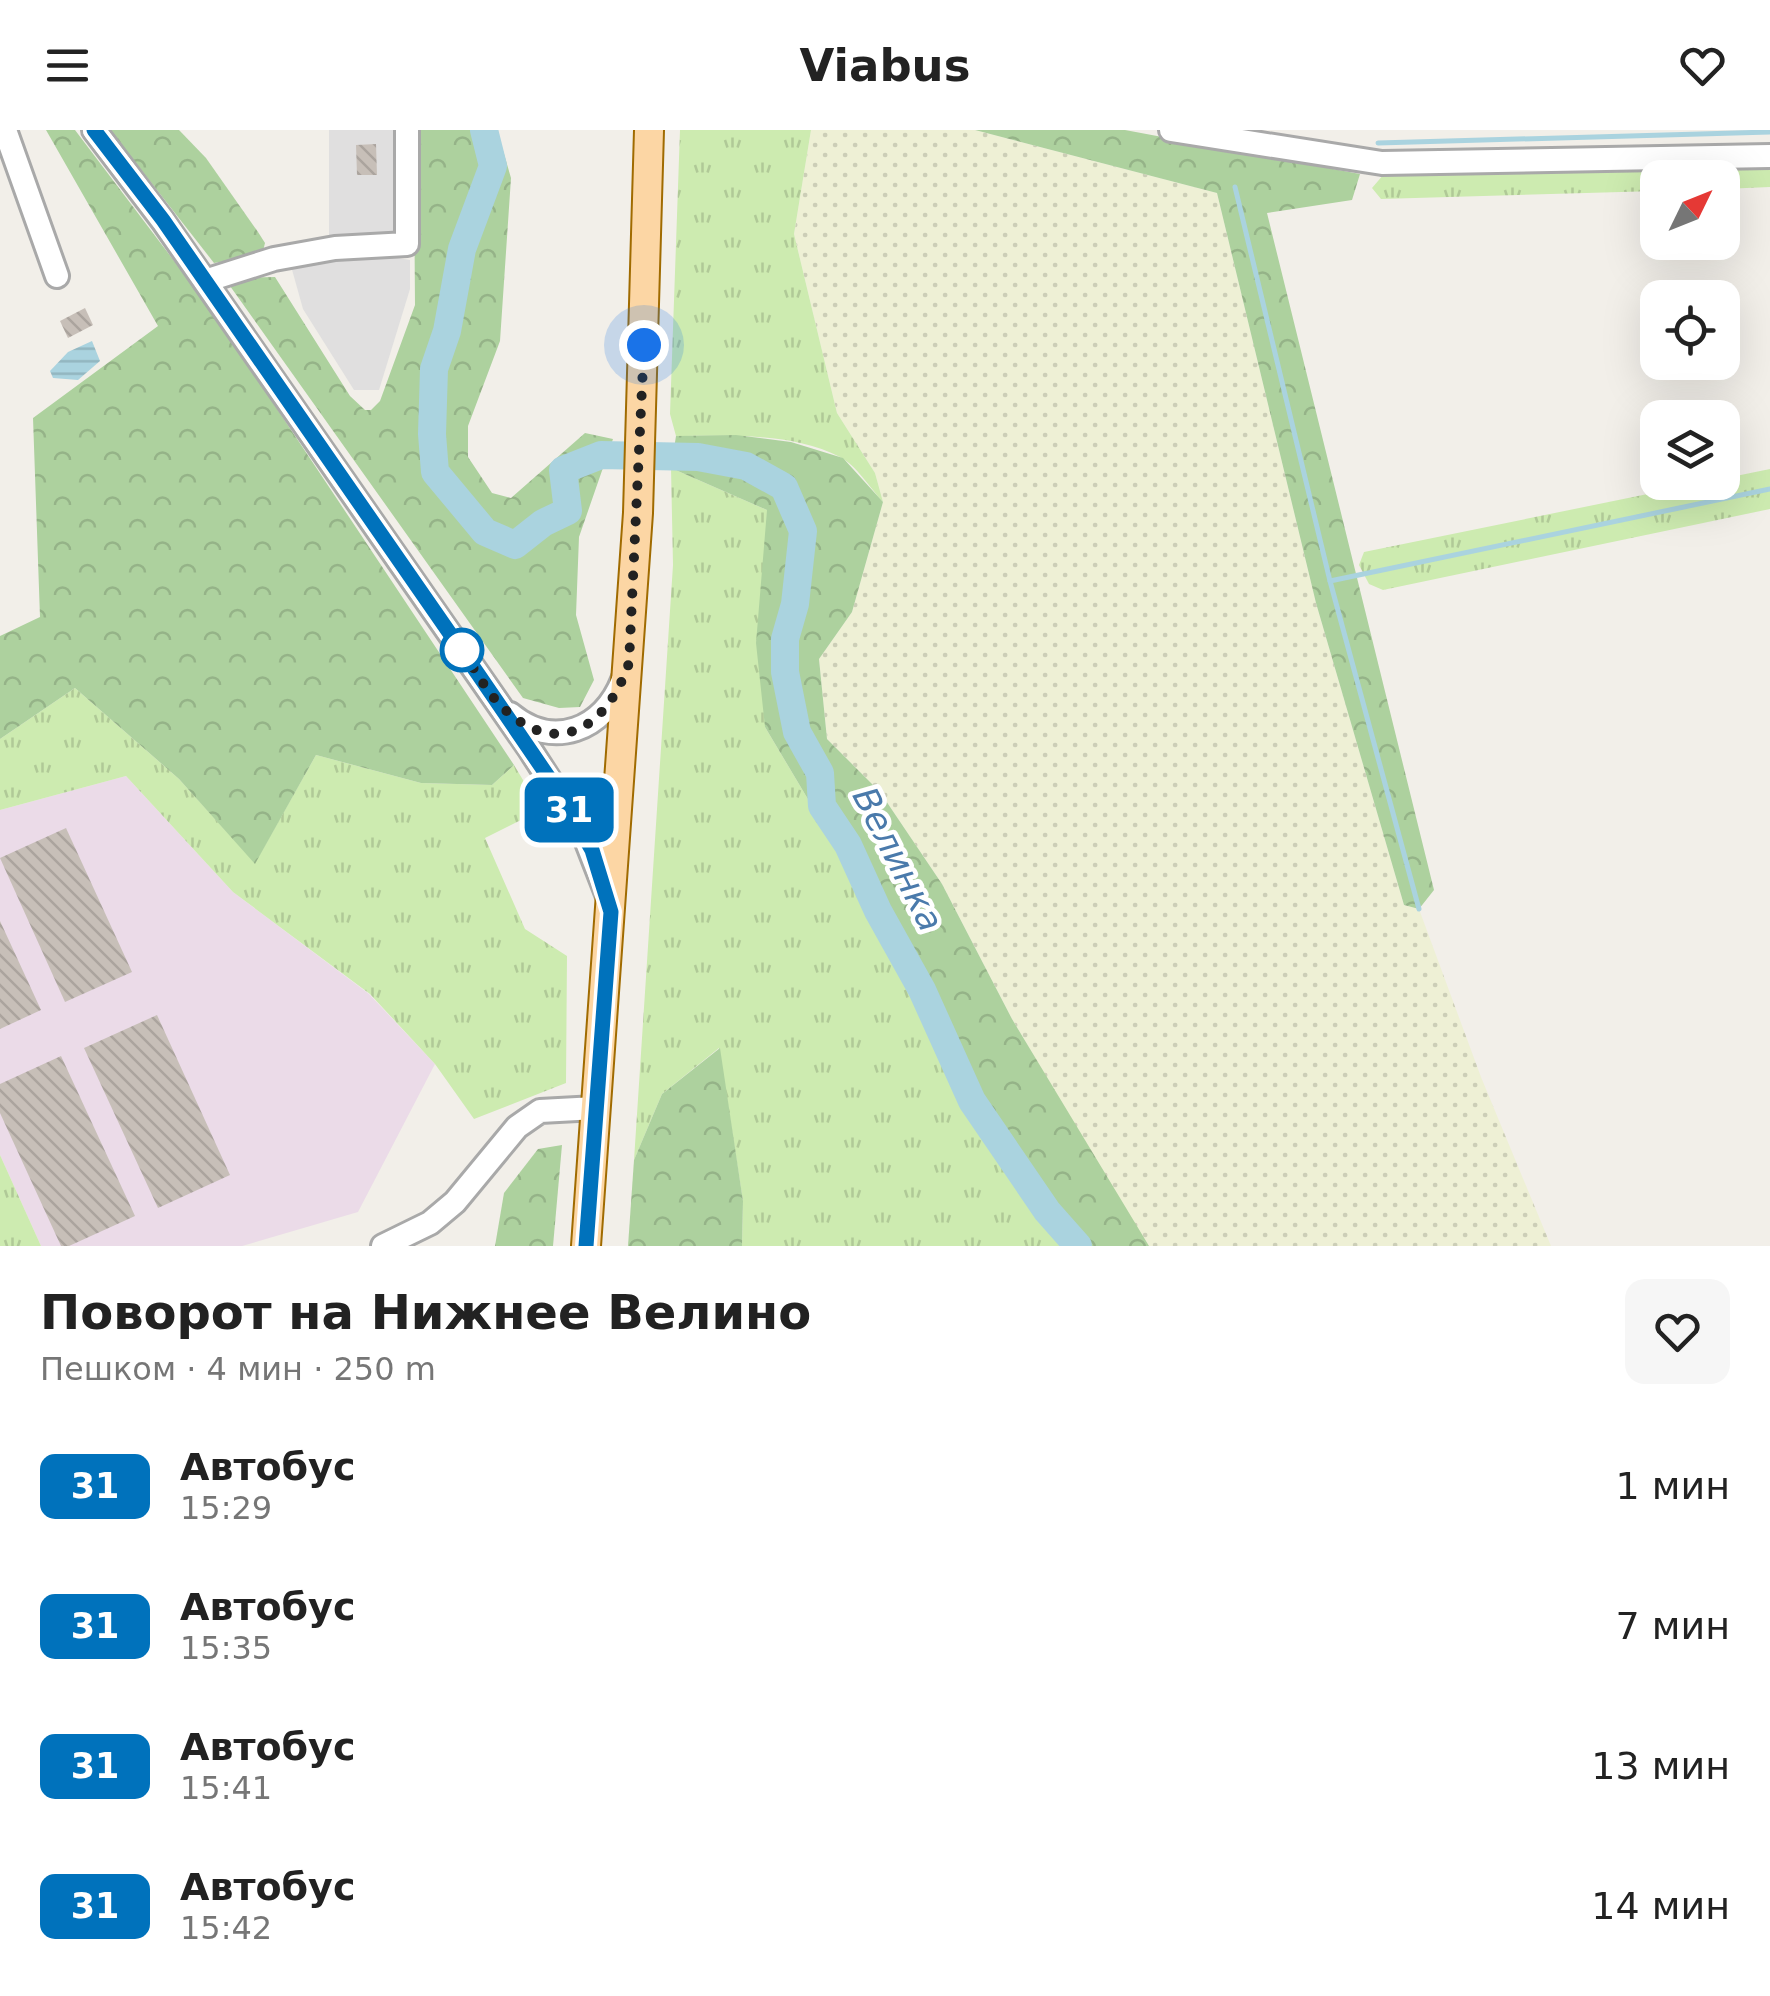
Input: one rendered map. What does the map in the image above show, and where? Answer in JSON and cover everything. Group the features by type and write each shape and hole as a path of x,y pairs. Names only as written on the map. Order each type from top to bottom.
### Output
{"main road":[{"path":"586,1246 638,513 649,130"}],"street":[{"path":"6,130 57,276"},
{"path":"94,130 205,282 500,705 570,811 600,869 611,912"},
{"path":"205,282 274,259 335,248 407,244 407,130"},
{"path":"1170,130 1382,163 1770,156"},
{"path":"580,730 610,707 629,663"},
{"path":"500,705 535,730 552,734 607,730 624,747"},
{"path":"570,811 591,818 619,814"},
{"path":"383,1246 430,1223 455,1202 517,1127 540,1111 596,1108"}],"shaded area":[{"path":"329,130 399,130 399,237 329,241"},
{"path":"361,252 410,260 410,289 379,390 354,390 303,309 291,266"},
{"path":"126,776 233,892 369,994 435,1064 358,1212 242,1246 41,1246 0,1155 0,810"}],"green space":[{"path":"46,130 75,130 212,311 514,765 492,785 421,783 316,755 255,864 179,779 75,688 0,739 0,636 40,617 33,418 158,326"},
{"path":"110,130 179,130 206,158 258,232 265,243 262,255 214,263"},
{"path":"421,130 497,130 511,178 500,341 468,426 468,457 492,493 511,498 585,433 613,439 579,537 576,615 594,680 580,707 559,708 523,698 230,286 235,278 275,277 350,396 365,410 371,410 380,401 415,305 414,172"},
{"path":"680,130 811,130 794,234 837,413 875,473 883,502 852,466 821,449 760,437 676,436 670,414"},
{"path":"811,130 975,130 1217,193 1316,603 1404,905 1419,909 1481,1077 1551,1246 1149,1246 1142,1238 1012,1019 942,884 880,792 827,739 819,659 852,612 883,502 875,473 837,413 794,234"},
{"path":"975,130 1125,130 1360,174 1352,200 1267,213 1434,890 1419,909 1404,905 1316,603 1217,193"},
{"path":"1770,165 1770,187 1740,188 1740,166"},
{"path":"1640,168 1640,191 1381,199 1372,188 1384,174"},
{"path":"736,435 791,442 843,458 883,502 852,612 819,659 827,739 880,792 942,884 1012,1019 1149,1246 1066,1246 985,1133 846,863 765,727 756,643 767,510 671,468 676,436"},
{"path":"671,468 767,510 765,727 846,863 985,1133 1066,1246 742,1246 743,1201 719,1048 662,1094 634,1160 673,565"},
{"path":"1770,469 1770,509 1383,590 1369,584 1359,565 1364,552 1640,496 1640,500 1740,500 1740,475"},
{"path":"75,688 179,779 255,863 316,755 421,783 492,785 514,765 541,810 485,838 525,929 567,956 566,1083 474,1119 435,1064 370,994 233,892 126,776 0,810 0,739"},
{"path":"720,1048 743,1201 742,1246 628,1246 634,1160 662,1094"},
{"path":"562,1145 553,1246 495,1246 504,1193 538,1149"},
{"path":"0,1155 41,1246 0,1246"}],"water":[{"path":"92,341 100,361 78,380 53,378 50,371 68,352"}],"building":[{"path":"376,144 377,175 357,175 356,145"},
{"path":"85,308 93,325 68,338 60,321"},
{"path":"66,828 132,972 65,1002 0,858"},
{"path":"0,921 41,1010 0,1029"},
{"path":"157,1015 230,1175 158,1208 84,1048"},
{"path":"61,1056 135,1216 69,1246 61,1246 0,1113 0,1084"}],"waterway":[{"name":"Велинка","path":"484,130 493,166 462,249 447,331 434,369 435,472 485,532 515,545 543,523 568,511 563,470 601,455 698,457 746,466 784,487 803,531 795,604 785,639 785,672 797,732 820,773 822,806 848,845 878,911 922,990 972,1101 1047,1211 1078,1246"},
{"path":"1378,143 1770,132"},
{"path":"1235,187 1330,581 1419,909"},
{"path":"1330,581 1770,489"}],"bus line":[{"name":"31","path":"94,130 163,220 478,674 560,794 592,850 611,912 586,1246"}],"route":[{"path":"462,650 458,644 500,705 535,730 552,734 580,730 598,720 610,707 629,663 644,345"}]}
